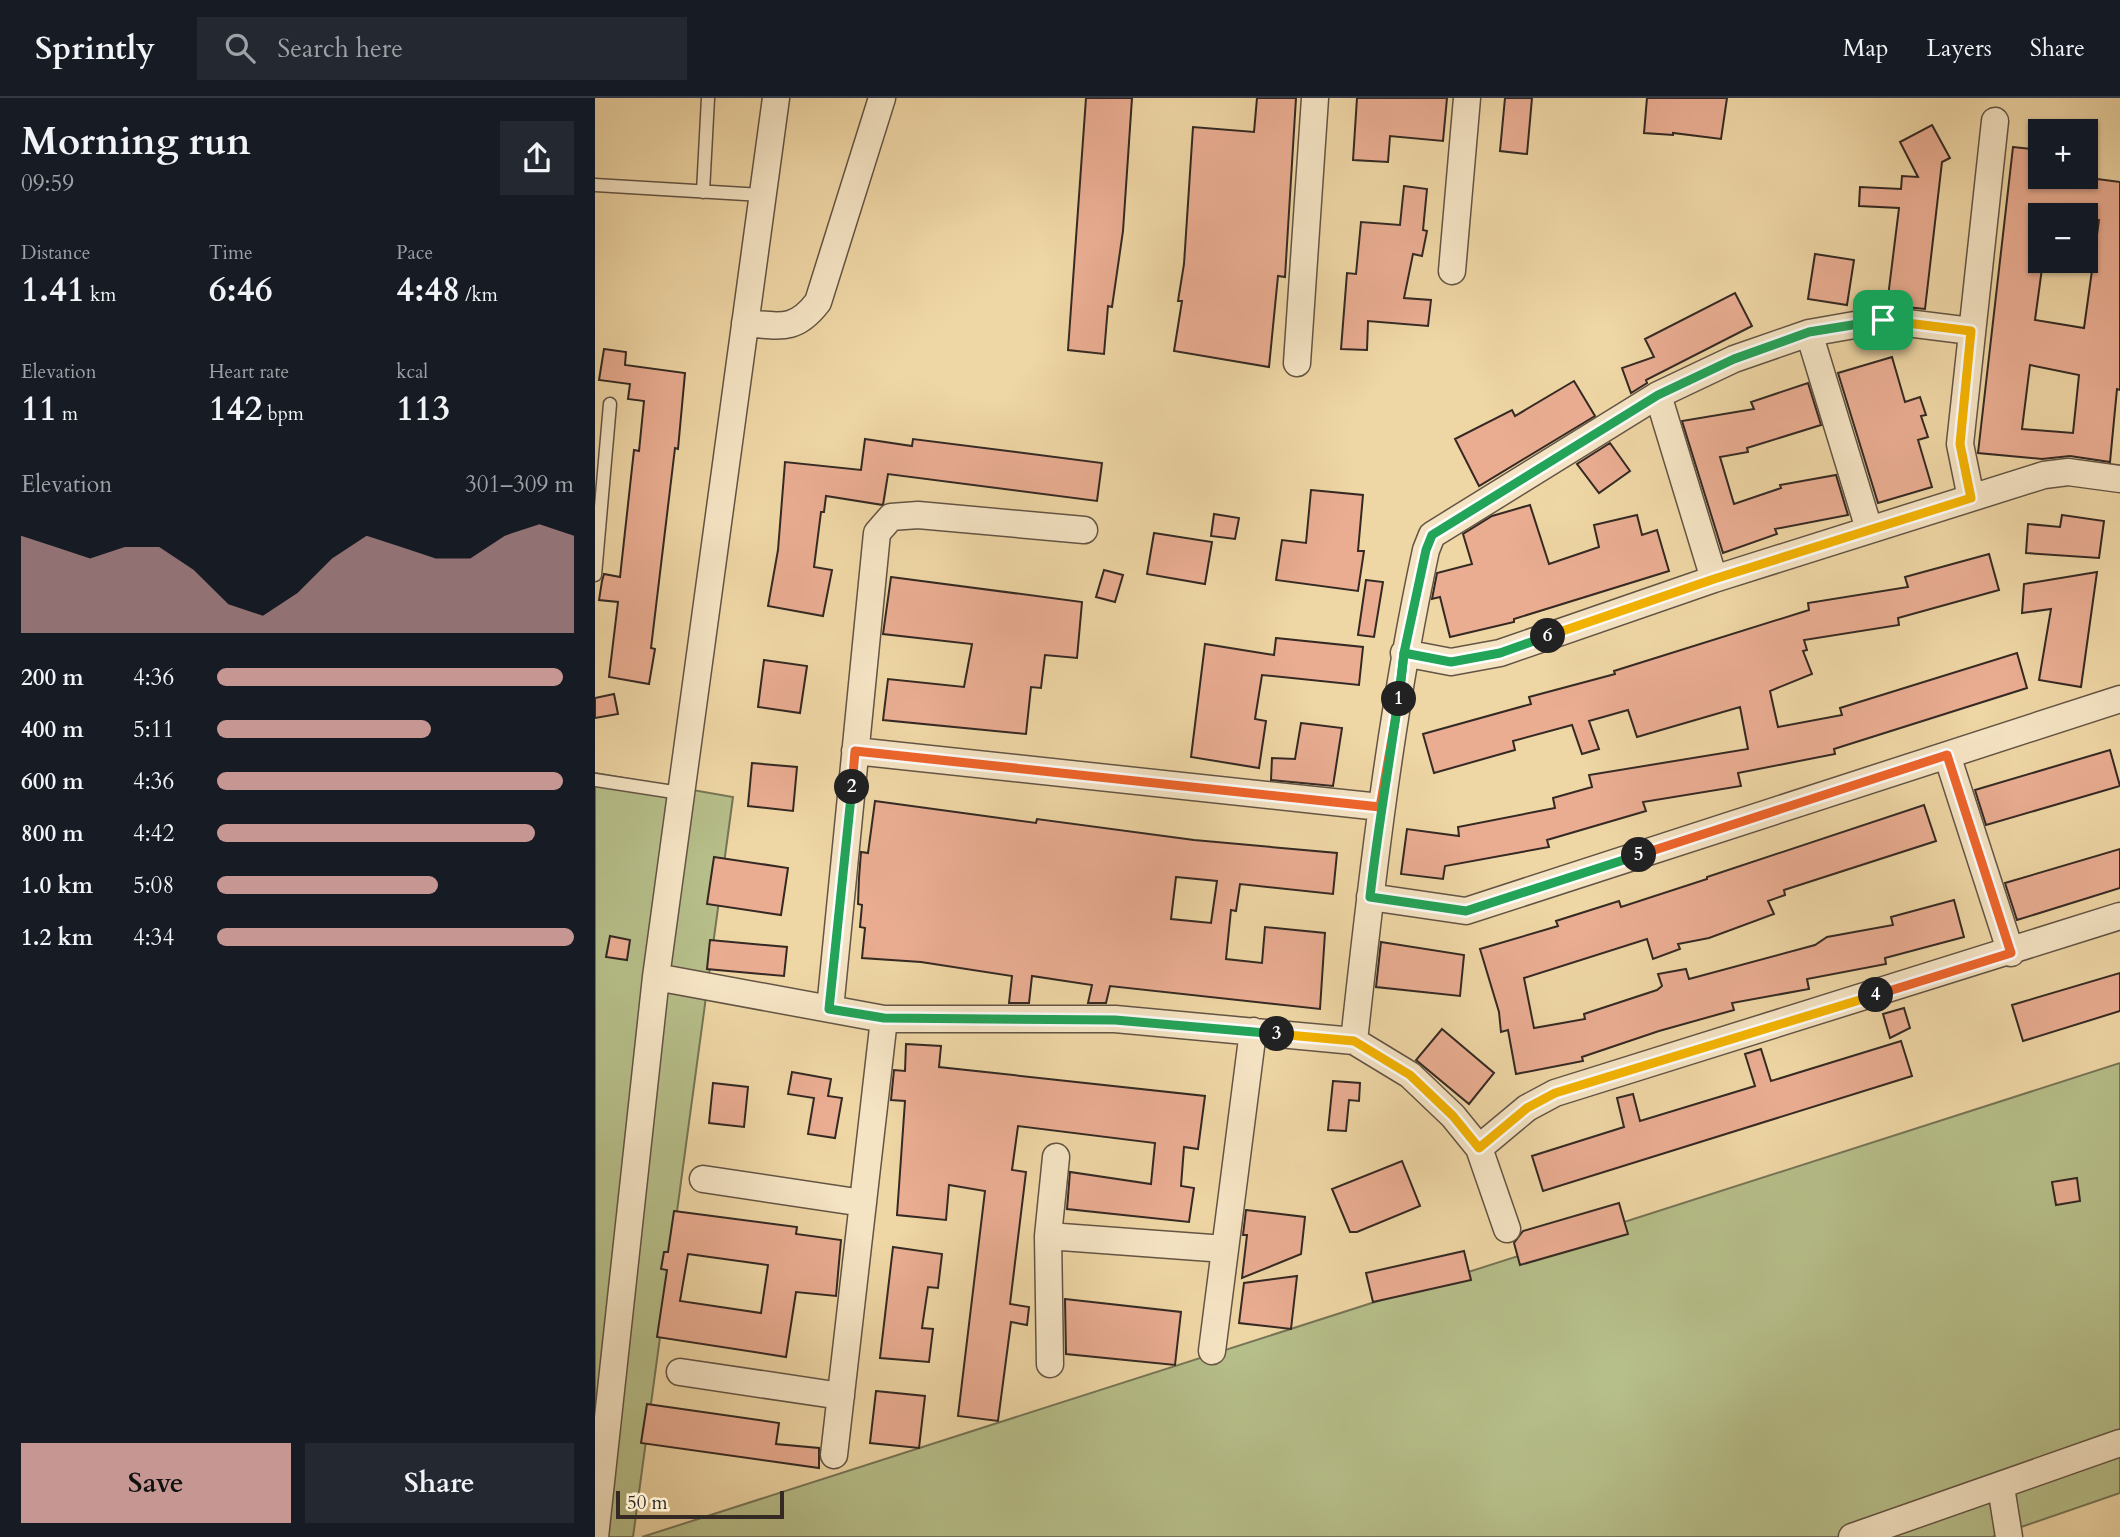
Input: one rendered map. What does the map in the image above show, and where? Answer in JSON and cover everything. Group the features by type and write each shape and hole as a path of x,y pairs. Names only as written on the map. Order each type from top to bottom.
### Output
{"street":[{"path":"595,1537 598,1481 656,977 776,98"},
{"path":"745,323 795,325 806,318 818,302 882,98"},
{"path":"1297,363 1315,98"},
{"path":"1452,271 1467,98"},
{"path":"1971,498 1960,444 1995,121"},
{"path":"1354,1041 1380,807 1397,722 1404,653 1426,550 1432,535 1658,395 1734,359 1809,332 1883,320 1971,331"},
{"path":"1809,332 1869,529"},
{"path":"1658,395 1714,579"},
{"path":"1404,653 1451,662 1500,653 1714,579 2056,473 2068,472 2120,479"},
{"path":"829,1009 877,533 891,517 918,515 1084,530"},
{"path":"1370,897 1466,911 2120,699"},
{"path":"855,751 1380,807"},
{"path":"1947,755 2011,953"},
{"path":"1479,1148 1527,1108 1555,1093 2011,953 2120,916"},
{"path":"656,977 884,1018 1115,1020 1354,1041 1410,1075 1453,1116 1479,1148 1507,1229"},
{"path":"834,1455 884,1018"},
{"path":"1212,1351 1252,1031"},
{"path":"1050,1364 1048,1236 1056,1157"},
{"path":"703,1179 863,1203"},
{"path":"1048,1236 1225,1248"},
{"path":"680,1372 841,1396"},
{"path":"1851,1537 2001,1487 2120,1443"},
{"path":"2001,1487 2009,1537"}],"lane":[{"path":"703,191 708,98"},
{"path":"595,185 762,195"},
{"path":"595,575 610,404"},
{"path":"595,780 680,793"}],"green space":[{"path":"595,773 733,797 633,1537 595,1537"},
{"path":"2120,1063 2120,1493 1992,1537 642,1537"}],"building":[{"path":"1086,98 1132,98 1123,231 1112,307 1108,306 1104,354 1068,350"},
{"path":"1257,98 1296,98 1285,277 1278,276 1269,367 1174,351 1182,301 1178,301 1184,264 1193,127 1254,132"},
{"path":"1357,98 1447,98 1443,141 1390,136 1388,162 1353,160"},
{"path":"1505,98 1532,98 1527,154 1500,151"},
{"path":"1647,98 1727,98 1721,139 1673,133 1644,133"},
{"path":"1932,125 1950,158 1942,162 1925,309 1887,305 1899,208 1859,206 1860,187 1901,189 1902,176 1918,177 1900,142"},
{"path":"2013,147 2028,149 2028,189 2098,189 2098,179 2120,182 2120,390 2117,389 2110,462 2070,456 2042,459 1978,453","holes":["2030,365 2079,375 2073,433 2022,429"]},
{"path":"1404,186 1427,189 1423,230 1427,231 1422,256 1413,254 1404,298 1431,300 1428,326 1368,321 1367,350 1341,349 1347,273 1356,274 1361,222 1400,225"},
{"path":"1815,254 1854,260 1847,305 1808,299"},
{"path":"1735,293 1752,326 1646,380 1647,383 1631,393 1622,368 1654,357 1645,339"},
{"path":"604,349 626,352 625,365 685,373 678,449 675,448 651,648 655,649 649,684 609,677 618,602 599,600 604,574 620,577 634,450 639,451 644,401 628,399 630,384 599,380"},
{"path":"1892,357 1905,402 1920,397 1926,415 1921,416 1928,437 1918,440 1932,487 1878,503 1838,373"},
{"path":"1574,381 1595,416 1479,486 1455,439 1512,410 1515,416"},
{"path":"1808,383 1821,425 1747,448 1748,452 1720,457 1734,504 1781,488 1780,485 1836,475 1848,515 1775,529 1777,534 1723,553 1682,421 1754,409 1751,402"},
{"path":"865,439 912,446 913,439 1102,463 1097,501 888,474 883,505 826,496 824,512 821,512 814,567 832,570 823,616 768,606 778,550 785,462 861,470"},
{"path":"1610,443 1630,471 1599,493 1577,464"},
{"path":"1311,490 1363,495 1358,551 1364,551 1358,591 1276,580 1282,540 1306,543"},
{"path":"1530,505 1549,564 1599,547 1594,525 1637,515 1642,535 1657,530 1669,571 1514,619 1514,622 1450,637 1440,597 1432,599 1437,573 1472,564 1463,534 1492,516"},
{"path":"1214,514 1239,518 1235,539 1211,536"},
{"path":"2062,515 2104,521 2099,558 2026,553 2028,524 2060,527"},
{"path":"1154,533 1212,542 1205,584 1147,574"},
{"path":"1989,554 1999,590 1898,618 1899,625 1804,640 1807,650 1803,651 1812,674 1770,691 1778,727 1842,715 1840,708 2017,653 2027,688 1834,749 1835,754 1738,773 1741,786 1643,802 1646,811 1547,840 1549,847 1445,866 1443,879 1401,874 1407,829 1459,836 1458,827 1555,808 1553,798 1592,787 1589,775 1748,749 1740,707 1637,737 1628,710 1589,721 1599,749 1582,754 1572,725 1513,741 1515,750 1434,773 1423,734 1531,704 1529,697 1615,674 1614,671 1809,610 1808,603 1908,587 1905,577"},
{"path":"1104,570 1123,575 1115,602 1096,597"},
{"path":"2097,572 2081,687 2039,680 2051,609 2022,613 2024,584"},
{"path":"891,577 1082,602 1077,658 1045,655 1041,688 1031,687 1026,734 883,720 888,679 964,687 972,644 883,634"},
{"path":"1366,580 1383,582 1374,637 1358,635"},
{"path":"1276,638 1363,647 1359,685 1262,675 1255,719 1266,721 1259,768 1191,757 1205,644 1274,655"},
{"path":"764,660 807,666 800,713 758,707"},
{"path":"614,694 618,714 595,718 595,698"},
{"path":"1301,723 1342,728 1333,786 1271,780 1272,758 1295,759"},
{"path":"2110,750 2120,786 1986,825 1975,790"},
{"path":"752,763 797,767 793,811 748,806"},
{"path":"875,801 1036,823 1037,819 1194,840 1337,853 1333,894 1240,884 1236,911 1231,910 1226,959 1262,963 1265,927 1325,933 1320,1009 1110,986 1106,1003 1088,1003 1092,985 1032,976 1029,1003 1009,1003 1012,976 921,962 862,958 865,928 860,927 862,905 858,904 859,878 861,852 868,853","holes":["1176,877 1217,881 1211,923 1171,919"]},
{"path":"1924,805 1936,841 1784,890 1785,895 1768,901 1774,914 1709,938 1678,944 1680,949 1653,959 1647,939 1524,978 1534,1028 1585,1019 1584,1014 1657,990 1662,986 1658,974 1686,969 1689,979 1815,945 1827,937 1893,925 1891,917 1954,900 1964,937 1885,958 1886,964 1807,979 1809,989 1732,1003 1734,1010 1582,1057 1583,1061 1516,1074 1508,1030 1501,1032 1499,1012 1480,949 1558,926 1556,921 1619,901 1621,907"},
{"path":"2120,849 2120,888 2017,920 2005,883"},
{"path":"714,857 788,868 781,915 707,904"},
{"path":"610,936 630,940 627,960 606,957"},
{"path":"710,940 787,947 784,976 707,969"},
{"path":"1381,942 1464,955 1460,996 1376,987"},
{"path":"2120,973 2120,1011 2023,1041 2012,1005"},
{"path":"1904,1008 1910,1028 1890,1038 1883,1014"},
{"path":"1442,1029 1494,1073 1469,1104 1416,1060"},
{"path":"1901,1041 1912,1076 1543,1191 1532,1156 1624,1127 1617,1098 1633,1094 1640,1121 1755,1086 1745,1054 1761,1049 1771,1081"},
{"path":"906,1044 941,1046 939,1067 1205,1096 1198,1149 1184,1147 1181,1186 1194,1188 1189,1222 1067,1209 1070,1172 1151,1184 1155,1143 1018,1126 1012,1170 1026,1172 1010,1304 1029,1307 1027,1325 1011,1322 998,1421 958,1416 985,1191 949,1185 946,1220 897,1215 905,1101 891,1100 894,1070 905,1071"},
{"path":"792,1072 831,1079 828,1096 842,1098 835,1138 808,1134 814,1098 788,1094"},
{"path":"1333,1081 1360,1083 1359,1101 1349,1100 1346,1131 1328,1130"},
{"path":"713,1083 748,1087 744,1127 709,1123"},
{"path":"1402,1161 1420,1206 1357,1232 1350,1232 1332,1189"},
{"path":"2077,1178 2080,1201 2056,1205 2052,1182"},
{"path":"1619,1203 1628,1234 1520,1265 1514,1243 1523,1231"},
{"path":"1246,1210 1305,1217 1301,1254 1242,1278 1247,1235 1243,1235"},
{"path":"674,1211 797,1227 796,1234 841,1240 836,1296 796,1292 786,1357 657,1337 667,1270 661,1269 664,1252 668,1252","holes":["688,1254 768,1265 761,1313 680,1301"]},
{"path":"893,1247 942,1254 938,1288 928,1287 922,1328 933,1329 929,1362 880,1358"},
{"path":"1464,1251 1471,1280 1373,1302 1366,1273"},
{"path":"1297,1276 1291,1329 1239,1323 1244,1283"},
{"path":"1065,1299 1181,1312 1175,1365 1066,1354"},
{"path":"876,1391 925,1396 919,1448 870,1443"},
{"path":"647,1404 779,1423 776,1444 819,1448 819,1468 641,1443"}],"route":[{"path":"1883,320 1809,332 1734,359 1658,395 1432,535 1426,550 1404,653 1397,722 1380,807 855,751 829,1009 884,1018 939,1021 1115,1020 1354,1041 1410,1075 1453,1116 1479,1148 1527,1108 1555,1093 2011,953 1947,755 1466,911 1370,897 1380,807 1397,722 1404,653 1451,662 1500,653 1714,579 1971,498 1960,444 1971,331 1883,320"}]}
